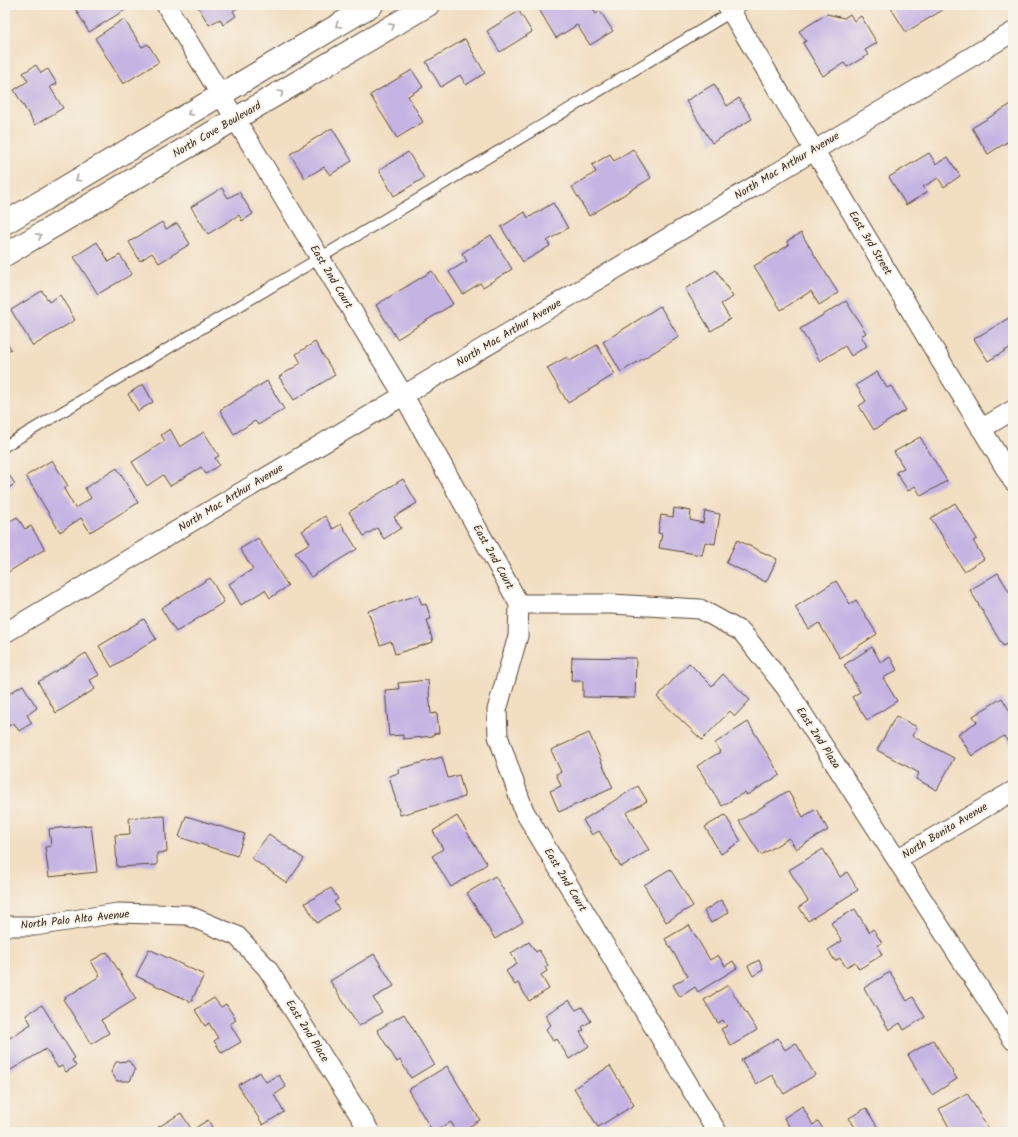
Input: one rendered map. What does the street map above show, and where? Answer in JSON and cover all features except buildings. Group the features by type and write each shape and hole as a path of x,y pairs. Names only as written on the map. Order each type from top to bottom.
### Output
{"street":[{"name":"East 2nd Court","path":"166,5 404,396 519,604 518,636 497,710 498,736 524,811 717,1132"},
{"path":"5,222 372,5"},
{"name":"North Cove Boulevard","path":"5,256 428,5"},
{"name":"East 3rd Street","path":"734,7 814,151 1013,481"},
{"name":"North Mac Arthur Avenue","path":"5,632 404,396 1013,32"},
{"path":"981,429 1013,410"},
{"name":"East 2nd Plaza","path":"519,604 611,604 700,609 742,632 786,688 1013,1040"},
{"name":"North Bonita Avenue","path":"897,859 1013,791"},
{"name":"North Palo Alto Avenue","path":"5,926 35,926 118,913 187,915 237,936"},
{"name":"East 2nd Place","path":"237,936 267,968 367,1131"}],"lane":[{"path":"5,446 320,258 734,7"}]}
